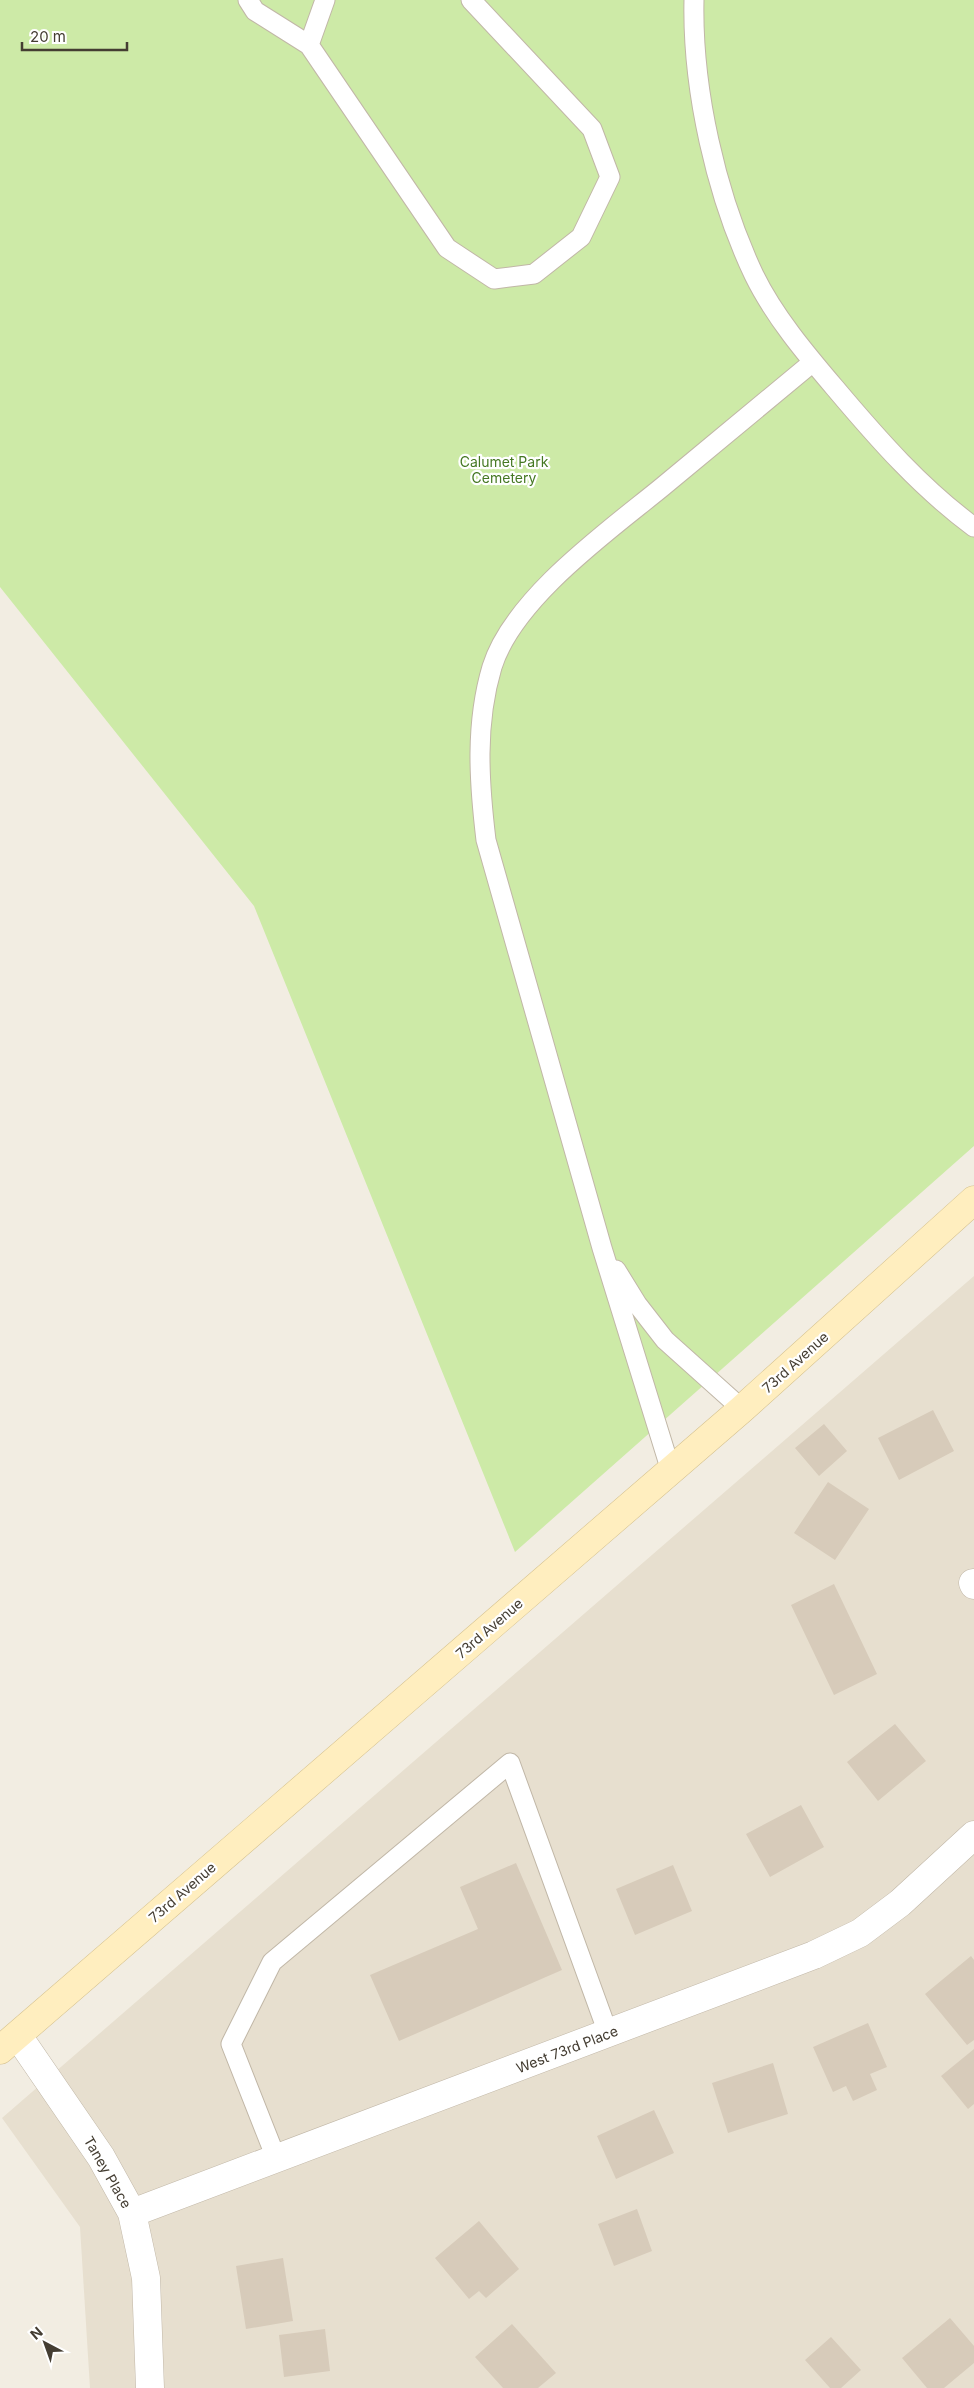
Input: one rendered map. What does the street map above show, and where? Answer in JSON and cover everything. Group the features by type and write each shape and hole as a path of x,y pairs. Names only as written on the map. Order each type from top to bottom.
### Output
{"street":[{"name":"73rd Avenue","path":"9,2043 742,1409 974,1200"},
{"name":"West 73rd Place","path":"132,2213 814,1955 860,1933 900,1903 974,1836"},
{"name":"Taney Place","path":"9,2043 101,2157 132,2213 146,2278 150,2388"}],"lane":[{"path":"248,0 255,11 309,45 447,248 494,280 534,274 580,236 610,177 592,130 471,0"},
{"path":"309,45 325,0"},
{"path":"694,0 699,83 709,142 728,207 754,275 781,318 813,362 878,438 941,502 974,526"},
{"path":"671,1471 602,1248 486,840 479,785 480,739 492,667 512,625 532,600 590,547 813,362"},
{"path":"602,1248 637,1304 665,1340 742,1409"},
{"path":"276,2158 230,2044 272,1962 510,1763 608,2033"}],"shaded area":[{"path":"974,1276 974,2388 90,2388 80,2227 2,2118"}],"green space":[{"name":"Calumet Park Cemetery","path":"0,0 974,0 974,1146 515,1552 254,906 0,587"}],"building":[{"path":"933,1410 954,1451 899,1480 878,1438"},
{"path":"824,1424 847,1451 819,1476 795,1448"},
{"path":"828,1482 869,1509 835,1560 794,1533"},
{"path":"834,1584 877,1674 834,1695 791,1605"},
{"path":"895,1724 926,1761 878,1801 847,1762"},
{"path":"801,1805 824,1847 770,1877 746,1834"},
{"path":"516,1863 562,1970 399,2041 370,1975 478,1929 460,1887"},
{"path":"673,1865 692,1911 635,1935 616,1889"},
{"path":"971,1956 974,1960 974,2040 967,2045 925,1994"},
{"path":"868,2023 887,2067 870,2074 877,2090 853,2101 846,2086 833,2092 813,2047"},
{"path":"974,2049 974,2104 968,2109 941,2076"},
{"path":"773,2063 788,2114 728,2133 712,2083"},
{"path":"654,2110 674,2153 616,2179 597,2136"},
{"path":"637,2209 652,2251 614,2266 598,2224"},
{"path":"479,2221 519,2269 486,2298 479,2291 469,2299 435,2258"},
{"path":"283,2258 293,2321 246,2329 236,2266"},
{"path":"950,2318 974,2346 974,2363 944,2388 927,2388 902,2358"},
{"path":"512,2324 556,2373 538,2388 503,2388 475,2357"},
{"path":"325,2329 330,2371 284,2377 279,2335"},
{"path":"831,2337 861,2370 841,2388 830,2388 805,2360"}]}
